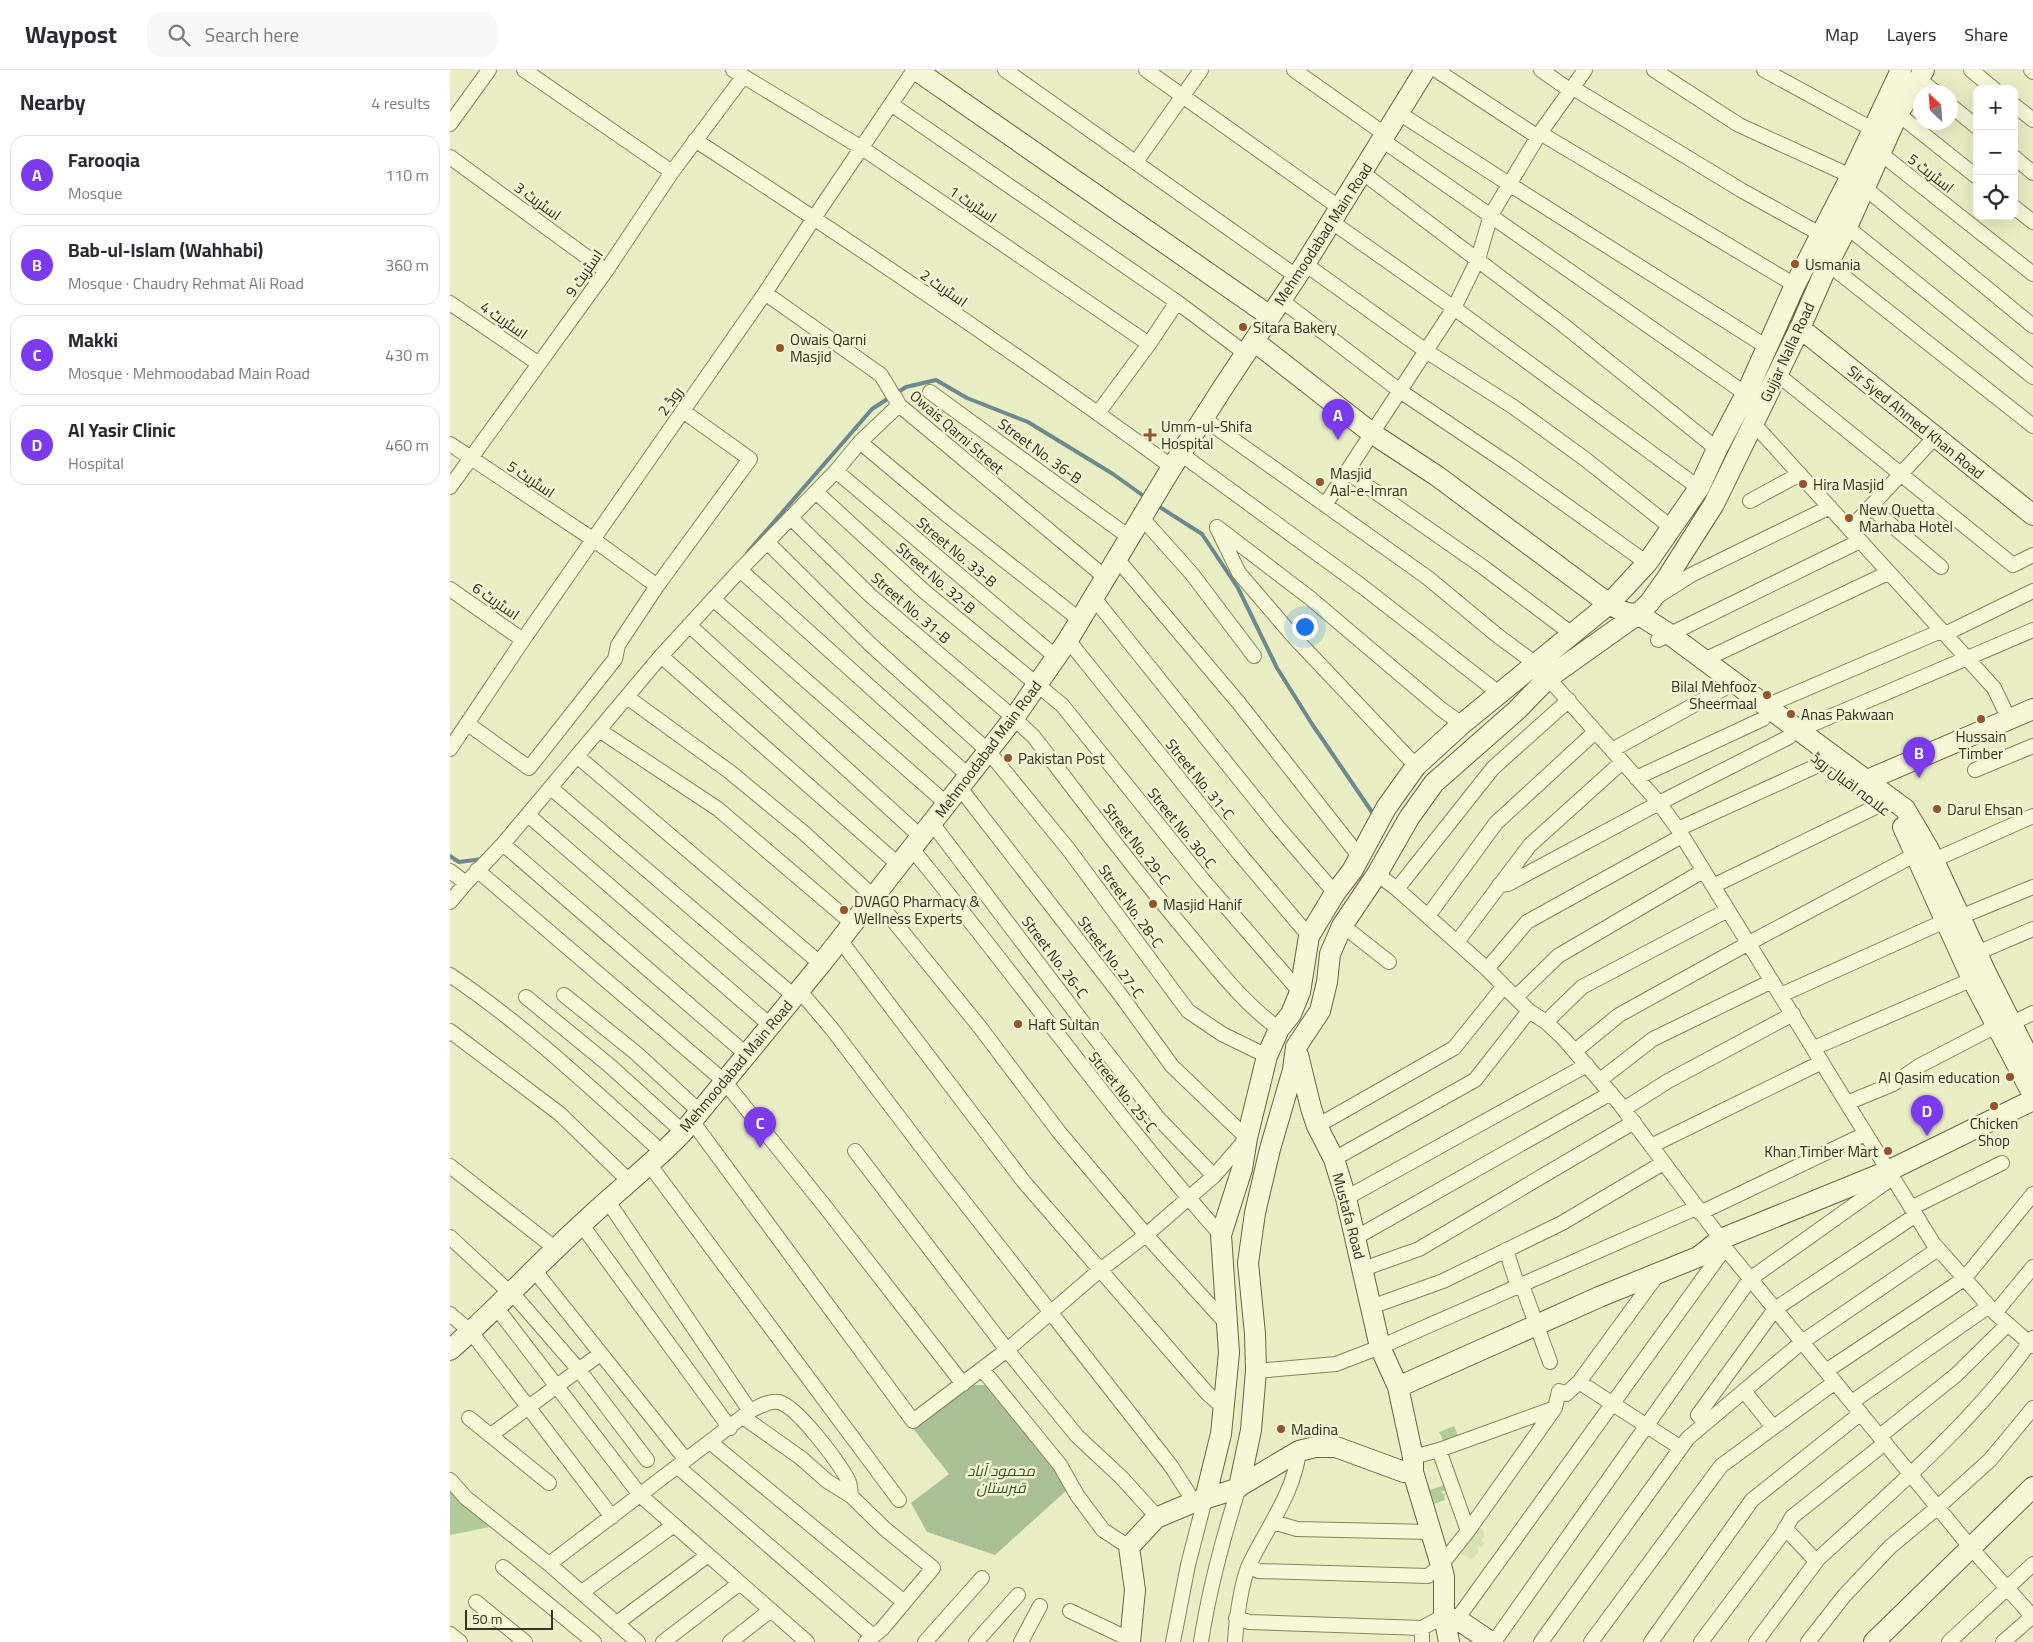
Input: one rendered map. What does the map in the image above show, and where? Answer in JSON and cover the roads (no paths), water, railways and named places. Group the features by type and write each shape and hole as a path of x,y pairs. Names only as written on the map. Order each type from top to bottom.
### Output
{"street":[{"path":"450,124 489,70"},
{"path":"524,70 672,172"},
{"path":"915,70 1510,465 1646,563"},
{"name":"روڈ 2","path":"450,749 454,733 468,724 523,640 766,293 890,104 915,70"},
{"path":"1005,70 1136,162 1512,406 1585,459 1672,528"},
{"path":"1146,70 1184,96 1454,308 1699,488"},
{"path":"1136,162 1201,70"},
{"path":"1294,70 1491,215 1635,318 1746,394"},
{"name":"Mehmoodabad Main Road","path":"450,1350 496,1308 581,1224 656,1159 691,1122 853,924 1014,718 1068,640 1203,418 1363,173 1425,70"},
{"path":"1436,70 1539,135 1795,285"},
{"path":"1540,70 1741,190 1820,234"},
{"path":"1324,505 1373,434 1454,308 1478,260 1491,215 1539,135 1585,70"},
{"path":"1654,70 1739,126 1858,182 2033,326"},
{"path":"1764,70 1872,129"},
{"path":"1971,70 1989,85"},
{"path":"1173,1642 1203,1499 1221,1434 1229,1353 1221,1235 1242,1169 1246,1138 1267,1056 1279,1028 1291,1014 1300,992 1309,936 1335,893 1352,871 1386,808 1416,766 1462,724 1500,694 1542,671 1627,610 1646,563 1699,488 1746,394 1820,234 1858,182 1872,129 1895,72"},
{"name":"اسٹریٹ 9","path":"450,487 606,271 738,74"},
{"name":"اسٹریٹ 1","path":"738,74 862,148 1149,344"},
{"path":"1921,75 1929,85"},
{"name":"Gujjar Nalla Road","path":"1627,610 1714,504 1800,328 1828,264 1848,227 1858,182 1880,154 1898,114 1921,75"},
{"path":"890,104 1177,302 1250,347"},
{"path":"2018,108 2033,120"},
{"path":"1958,112 1973,124"},
{"path":"1399,113 1767,347"},
{"path":"1898,114 1974,175"},
{"name":"اسٹریٹ 2","path":"695,140 814,218 1173,466 1363,586 1500,694"},
{"name":"اسٹریٹ 5","path":"1880,154 2033,274"},
{"name":"اسٹریٹ 3","path":"450,157 606,271"},
{"path":"2018,160 2033,173"},
{"path":"1363,173 1562,324 1717,449"},
{"path":"2018,210 2033,222"},
{"path":"1848,227 2033,377"},
{"path":"1828,264 2033,426"},
{"name":"Owais Qarni Street","path":"766,293 881,375 897,401 1106,578"},
{"path":"1098,413 1149,344 1177,302"},
{"name":"اسٹریٹ 4","path":"450,303 539,364"},
{"name":"Sir Syed Ahmed Khan Road","path":"1800,328 2033,515"},
{"name":"علامہ اقبال روڈ","path":"1250,347 1627,610 1664,637 1723,689 1764,712"},
{"path":"1777,374 2013,565 2033,555"},
{"name":"Street No. 36-B","path":"930,392 1129,537"},
{"path":"450,902 528,815 661,656 740,570 836,471 897,401"},
{"path":"468,724 529,768 614,659 618,645 658,586 750,459 683,411"},
{"path":"1203,418 1428,578 1542,671 1569,700 1658,803 1680,833 1814,1048 1890,1175 1938,1249 1992,1310 2032,1342 1986,1398 1911,1474 1819,1558 1756,1642"},
{"path":"1753,423 1850,529 1888,574 1994,688 2009,719"},
{"path":"1850,529 1935,437"},
{"path":"860,442 947,515 1080,620"},
{"name":"اسٹریٹ 5","path":"450,444 594,540 658,586"},
{"name":"Street No. 33-B","path":"836,471 1056,657"},
{"path":"1347,472 1483,567 1572,634"},
{"path":"1750,501 1800,474"},
{"name":"Street No. 32-B","path":"816,492 925,592 1038,684"},
{"path":"1201,1642 1206,1611 1223,1539 1252,1430 1256,1371 1255,1334 1248,1263 1255,1213 1270,1149 1293,1070 1296,1047 1320,1011 1327,982 1330,954 1342,925 1377,874 1409,818 1434,783 1517,710 1542,671 1572,634 1627,610 1691,575 1830,507"},
{"path":"1870,507 1941,567"},
{"path":"1143,516 1192,574 1254,656"},
{"name":"Street No. 31-B","path":"791,518 871,596 1014,718"},
{"path":"1416,766 1293,636 1239,574 1217,527 1310,598 1441,709 1462,724"},
{"path":"1664,637 1860,541"},
{"name":"Street No. 28-C","path":"767,542 871,645 988,752 1068,850 1188,1011 1222,1034 1267,1056"},
{"path":"1118,560 1238,702 1359,856"},
{"name":"Street No. 27-C","path":"740,570 965,782 1172,1066 1246,1138"},
{"path":"1704,660 1888,574"},
{"name":"اسٹریٹ 6","path":"450,589 523,640"},
{"path":"1636,778 1764,712 2033,590"},
{"path":"1093,597 1118,625 1277,826 1335,893"},
{"path":"713,599 947,804"},
{"path":"689,625 922,836"},
{"path":"1499,885 1508,884 1658,803 1794,734 2033,630"},
{"name":"علامہ اقبال روڈ","path":"1664,637 1704,660 1764,712 1886,802 1905,809 1979,976 2004,1024 2033,1095"},
{"name":"Street No. 31-C","path":"1068,640 1232,845 1309,936"},
{"path":"661,656 899,865"},
{"name":"Street No. 30-C","path":"1038,684 1062,704 1202,880 1300,992"},
{"path":"1612,750 1723,689"},
{"path":"627,697 730,772 804,833 874,897 979,1026 1059,1132 1146,1235 1226,1323"},
{"path":"1397,889 1493,768 1569,700"},
{"path":"1860,783 2033,709"},
{"name":"Street No. 29-C","path":"1014,718 1034,738 1165,906 1238,993 1261,1016 1279,1028"},
{"path":"599,730 718,809 853,924"},
{"path":"1428,916 1496,823 1595,732"},
{"path":"1975,770 2033,746"},
{"path":"577,756 821,964"},
{"path":"1487,969 1527,922 1680,833 1829,759"},
{"path":"1457,942 1530,845 1622,762"},
{"path":"551,788 797,993 832,1028 1171,1466 1203,1499"},
{"path":"1713,886 1886,802"},
{"path":"528,815 770,1026"},
{"path":"1575,1051 1619,1015 1749,943 1925,855 2033,816"},
{"name":"Street No. 26-C","path":"922,836 1085,1025 1158,1118 1214,1176"},
{"name":"Street No. 25-C","path":"922,836 961,908 1105,1097 1221,1235"},
{"path":"503,844 746,1054"},
{"path":"477,870 724,1081 823,1204 963,1384"},
{"path":"1516,997 1558,956 1704,870"},
{"path":"450,871 466,883"},
{"path":"1377,874 1397,889 1487,969 1529,1011 1546,1022 1575,1051 1611,1093 1750,1279 1971,1548 2033,1616 2004,1642"},
{"path":"1781,995 1953,919 2033,887"},
{"path":"1546,1022 1582,987 1728,910"},
{"name":"علامہ اقبال روڈ","path":"1953,919 1977,953 1979,976"},
{"path":"1342,925 1388,962"},
{"path":"1977,953 2033,929"},
{"path":"840,940 1024,1182 1207,1393 1224,1408"},
{"path":"450,975 493,1004 574,1072 656,1159 899,1500"},
{"path":"1814,1048 1979,976"},
{"path":"1600,1080 1653,1039 1772,981"},
{"path":"1317,1126 1454,1048 1504,986"},
{"path":"564,995 636,1053 691,1122 913,1421 1007,1350 1100,1270 1146,1235 1214,1176 1246,1138"},
{"path":"526,997 609,1065 691,1122"},
{"path":"1334,1159 1475,1080 1529,1011"},
{"path":"1847,1103 1893,1084 1919,1066 2004,1024 2033,1013"},
{"path":"1624,1109 1668,1081 1793,1014"},
{"name":"علامہ اقبال روڈ","path":"2004,1024 2031,1059"},
{"path":"450,1031 560,1114 629,1181"},
{"name":"Mustafa Road","path":"1296,1047 1311,1108 1317,1126 1334,1159 1346,1198 1380,1347 1398,1387 1413,1464 1442,1565 1451,1618 1449,1642"},
{"path":"1651,1146 1822,1062"},
{"path":"1346,1198 1587,1065"},
{"path":"1355,1238 1611,1093"},
{"path":"1398,1387 1599,1297 1658,1274 1723,1244 1890,1175 2033,1100"},
{"path":"1362,1269 1419,1248 1634,1122"},
{"path":"1256,1371 1336,1364 1380,1347 1698,1210 1866,1134"},
{"path":"855,1151 1007,1350 1077,1436 1122,1478 1158,1518"},
{"path":"1371,1307 1443,1281 1562,1223 1664,1163"},
{"path":"1705,1423 1698,1415 1775,1309 1913,1212 2002,1163"},
{"path":"450,1166 556,1249"},
{"path":"1451,1618 1493,1642 1750,1279 1890,1175"},
{"path":"1591,1642 1721,1466 1773,1427 1830,1376 1964,1279 2033,1194"},
{"path":"534,1270 600,1354 682,1464 870,1639 882,1629 933,1568 885,1529 851,1496 827,1481 746,1414 607,1200"},
{"path":"581,1224 730,1428"},
{"path":"450,1237 511,1293 579,1370 646,1460"},
{"path":"1451,1618 1613,1404 1723,1244"},
{"path":"1541,1642 1688,1438 1802,1342 1938,1249"},
{"path":"1506,1250 1538,1325 1550,1362"},
{"path":"1852,1402 1992,1310 2033,1267"},
{"path":"1249,1565 1258,1571 1428,1576 1442,1565 1468,1531 1555,1408 1559,1391 1566,1394 1579,1382 1658,1274"},
{"path":"496,1308 640,1495 805,1641"},
{"path":"450,1314 471,1332 612,1517"},
{"path":"1701,1642 1792,1517 1956,1375 2008,1324"},
{"path":"491,1435 600,1354"},
{"path":"982,1369 1060,1465 1077,1495 1103,1530 1129,1547 1135,1590 1131,1641 1070,1610"},
{"path":"1579,1382 1681,1448"},
{"path":"1744,1391 1773,1427"},
{"path":"549,1564 746,1414 765,1403 778,1402 792,1408 812,1430 850,1482 851,1496"},
{"path":"1129,1547 1158,1518 1203,1499 1236,1488 1299,1452 1315,1446 1336,1447 1404,1472 1413,1464 1439,1450 1555,1408"},
{"path":"1808,1642 1844,1596 1890,1547 1990,1460 2033,1408"},
{"path":"1651,1642 1752,1500 1861,1413"},
{"path":"470,1418 549,1483"},
{"path":"710,1442 904,1602"},
{"path":"1439,1450 1468,1531"},
{"path":"1235,1642 1236,1618 1249,1565 1289,1490 1298,1465 1299,1452"},
{"path":"450,1480 466,1498 549,1564 638,1642"},
{"path":"1874,1642 2033,1487"},
{"path":"1273,1522 1297,1529 1431,1532"},
{"path":"582,1592 674,1525"},
{"path":"1236,1618 1249,1622 1422,1635 1451,1618 1526,1525"},
{"path":"1785,1528 1816,1561 1819,1558"},
{"path":"617,1623 708,1555"},
{"path":"1949,1642 2033,1564"},
{"path":"503,1567 594,1642"},
{"path":"925,1642 982,1578"},
{"path":"663,1642 740,1583"},
{"path":"976,1642 1018,1595"},
{"path":"476,1602 525,1642"},
{"path":"1021,1642 1040,1606"},
{"path":"730,1642 771,1610"},
{"path":"450,1634 460,1642"}],"waterway":[{"path":"747,553 872,409 906,387 936,380 967,398 1028,422 1113,474 1145,497"},
{"path":"1155,504 1202,534 1238,588 1277,668 1312,724 1374,815"},
{"path":"450,856 459,862 482,859"}],"place":[{"name":"Usmania","path":"1795,264"},
{"name":"Sitara Bakery","path":"1243,327"},
{"name":"Owais Qarni Masjid","path":"780,348"},
{"name":"Umm-ul-Shifa Hospital","path":"1150,435"},
{"name":"Farooqia","path":"1338,440"},
{"name":"Masjid Aal-e-Imran","path":"1320,482"},
{"name":"Hira Masjid","path":"1803,484"},
{"name":"New Quetta Marhaba Hotel","path":"1849,518"},
{"name":"Bilal Mehfooz Sheermaal","path":"1767,695"},
{"name":"Anas Pakwaan","path":"1791,714"},
{"name":"Hussain Timber","path":"1981,719"},
{"name":"Pakistan Post","path":"1008,758"},
{"name":"Bab-ul-Islam (Wahhabi)","path":"1919,778"},
{"name":"Darul Ehsan","path":"1937,809"},
{"name":"Masjid Hanif","path":"1153,904"},
{"name":"DVAGO Pharmacy & Wellness Experts","path":"844,910"},
{"name":"Haft Sultan","path":"1018,1024"},
{"name":"Al Qasim education","path":"2010,1077"},
{"name":"Chicken Shop","path":"1994,1106"},
{"name":"Al Yasir Clinic","path":"1927,1136"},
{"name":"Makki","path":"760,1148"},
{"name":"Khan Timber Mart","path":"1888,1151"},
{"name":"Madina","path":"1281,1429"}],"park label":[{"name":"محمود آباد قبرستان","path":"1001,1478"}]}
